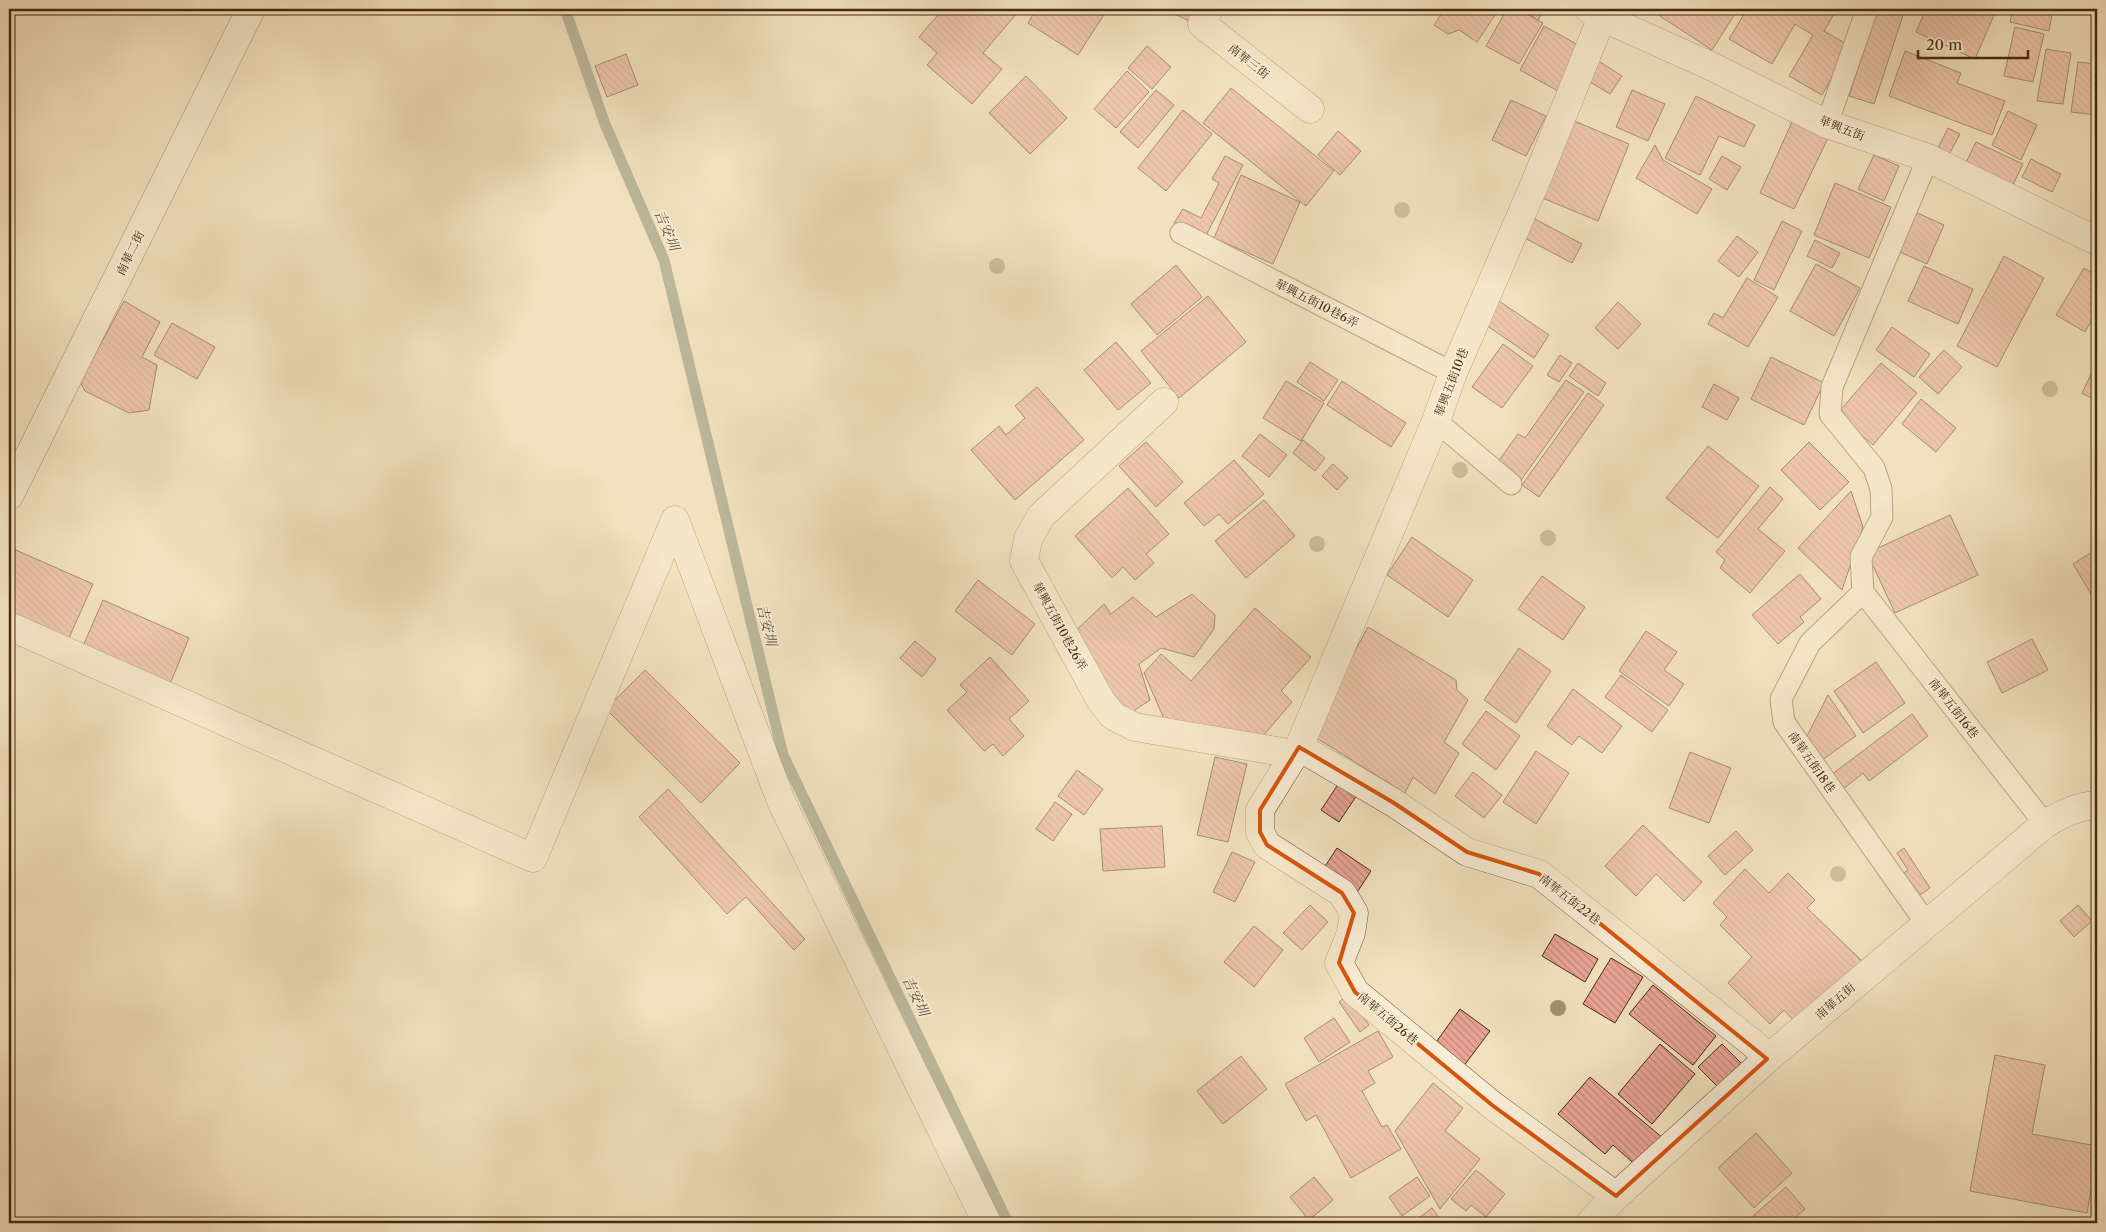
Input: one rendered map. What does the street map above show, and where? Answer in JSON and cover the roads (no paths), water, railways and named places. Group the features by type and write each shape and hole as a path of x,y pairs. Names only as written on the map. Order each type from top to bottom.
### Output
{"street":[{"name":"南華二街","path":"9,496 250,9"},
{"name":"南華三街","path":"1209,9 1202,24 1310,109"},
{"name":"華興五街","path":"1595,13 1715,68 1827,124 1928,158 2097,241"},
{"name":"華興五街10巷","path":"1296,750 1538,176 1595,13"},
{"name":"華興五街10巷26弄","path":"1164,402 1041,516 1028,539 1024,562 1101,700 1113,716 1135,727 1296,750"},
{"path":"9,626 533,858 675,520 780,800 987,1223"},
{"name":"南華五街22巷","path":"1296,750 1394,803 1467,852 1539,874 1756,1046 1768,1059"},
{"name":"南華五街26巷","path":"1296,750 1260,810 1260,832 1268,845 1342,893 1354,913 1351,933 1339,963 1355,992 1492,1105 1616,1196"},
{"name":"南華五街","path":"1590,1223 1616,1196 1768,1059 2045,824 2063,813 2084,806 2097,805"}],"lane":[{"path":"1827,124 1867,9"},
{"path":"1863,592 1862,557 1882,517 1881,489 1874,468 1830,414 1832,387 1928,158"},
{"name":"華興五街10巷6弄","path":"1181,234 1454,374"},
{"path":"1436,421 1511,484"},
{"name":"南華五街16巷","path":"1863,592 2045,824"},
{"name":"南華五街18巷","path":"1863,592 1810,643 1781,698 1781,710 1784,722 1926,923"}],"waterway":[{"name":"吉安圳","path":"565,9 605,124 664,260 783,755 1008,1223"}]}
